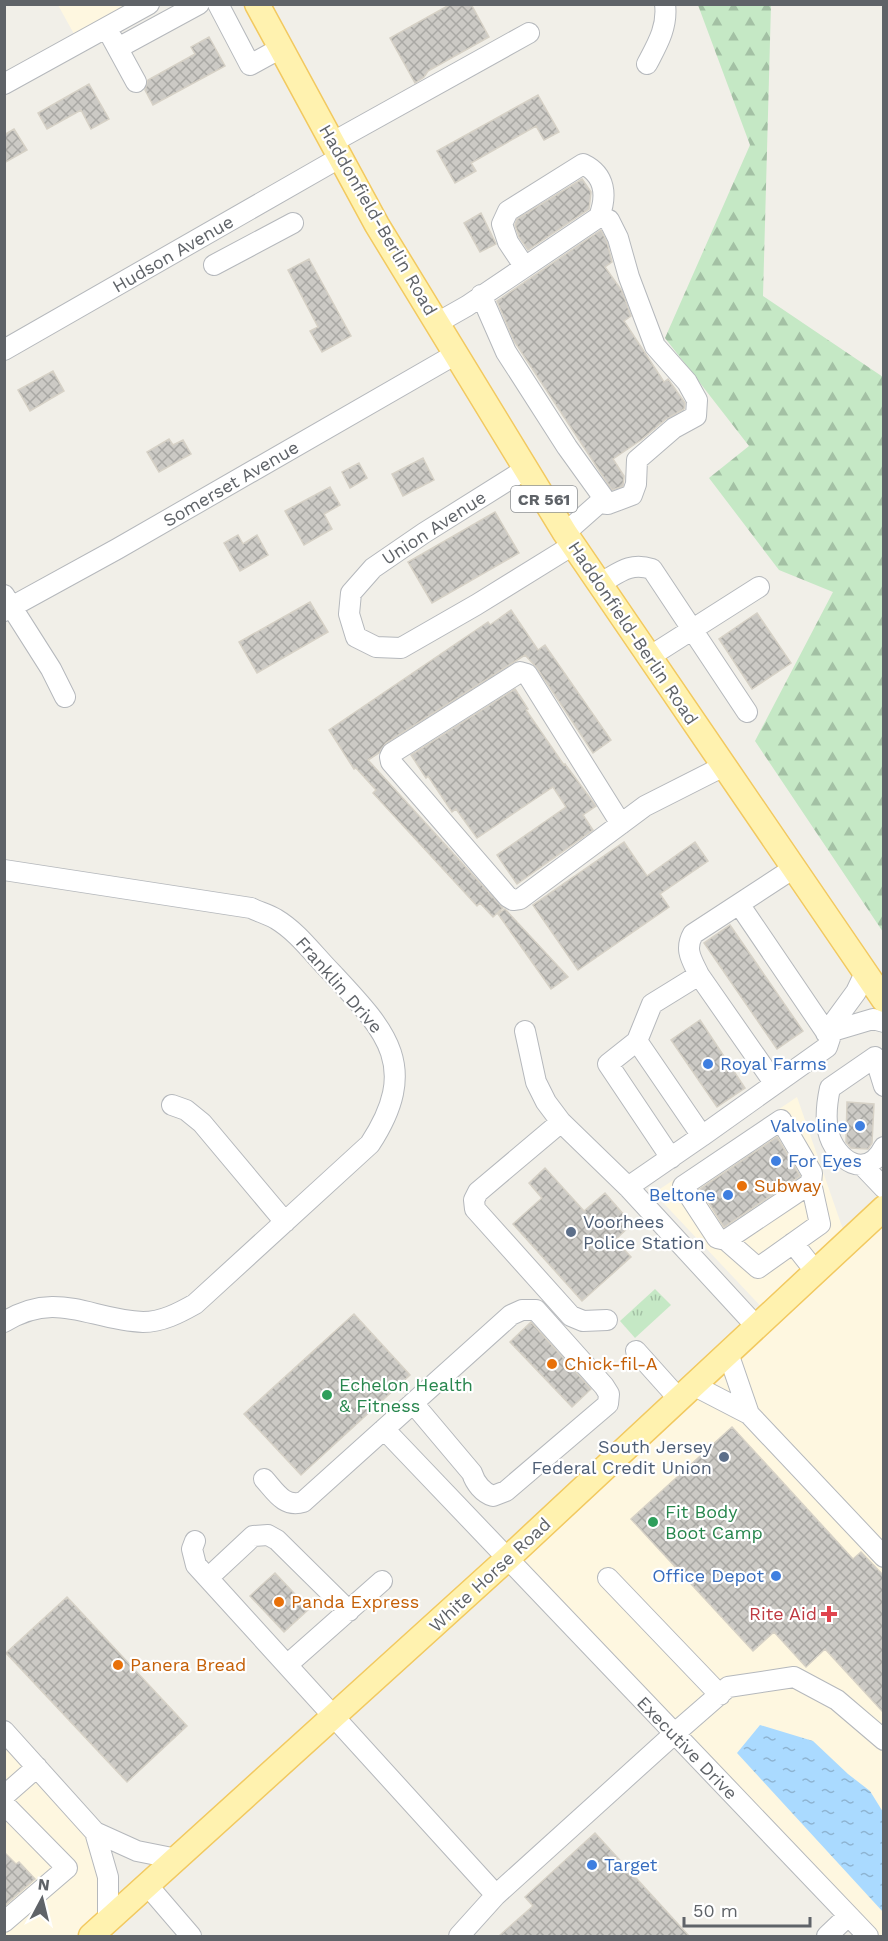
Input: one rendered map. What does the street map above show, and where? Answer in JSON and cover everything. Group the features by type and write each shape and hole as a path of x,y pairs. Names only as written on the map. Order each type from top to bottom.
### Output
{"main road":[{"name":"Haddonfield-Berlin Road","path":"257,4 377,225 569,539 884,1000"},
{"name":"White Horse Road","path":"100,1929 507,1559 884,1208"}],"street":[{"path":"118,48 199,4"},
{"path":"218,4 250,65 281,48"},
{"path":"647,64 664,30 665,4"},
{"path":"4,84 144,6"},
{"path":"106,28 136,82"},
{"name":"Hudson Avenue","path":"4,350 263,202 337,150 530,33"},
{"path":"437,322 478,297 599,217 604,202 604,188 594,169 583,164 508,211 502,224 508,242 524,266"},
{"path":"214,230 221,261 285,227 263,202"},
{"path":"569,539 604,504 632,495 636,484 637,460 674,428 696,416 697,400 687,382 655,346 629,277 618,238 609,220 599,217"},
{"path":"478,297 506,352 604,504"},
{"name":"Somerset Avenue","path":"7,605 128,543 456,354"},
{"name":"Union Avenue","path":"526,469 373,568 351,593 349,614 356,637 376,647 401,648 476,605 569,539"},
{"path":"599,584 630,566 652,569 747,712"},
{"path":"649,657 759,586"},
{"path":"7,605 51,669 65,697"},
{"path":"621,824 524,672 520,672 490,690 392,753 390,757 391,762 476,861 513,900 520,899 621,824 645,806 724,766"},
{"path":"775,1084 699,975 688,953 688,942 693,934 794,868"},
{"name":"Franklin Drive","path":"4,870 250,908 276,919 295,934 376,1022 387,1042 394,1064 395,1083 394,1098 385,1122 370,1144 340,1174 195,1304 165,1319 144,1322 76,1308 47,1306 20,1312 4,1322"},
{"path":"628,1187 827,1047 830,1038 739,904"},
{"path":"826,1033 856,992 865,973"},
{"path":"671,1158 608,1064 637,1041 652,1005 699,975"},
{"path":"826,1033 873,1019 884,1022"},
{"path":"525,1031 537,1082 546,1102 561,1122 628,1187 756,1326"},
{"path":"637,1041 702,1136"},
{"path":"884,1086 879,1054 830,1088 826,1109 828,1130 835,1150 845,1161 862,1164 879,1156 884,1147"},
{"path":"172,1105 186,1110 201,1123 285,1222"},
{"path":"781,1120 812,1173 811,1183 820,1224 758,1268 726,1240 717,1238 683,1186 781,1120"},
{"path":"561,1122 478,1192 474,1200 476,1209 571,1316 583,1321 607,1320"},
{"path":"862,1164 884,1188"},
{"path":"726,1240 811,1183"},
{"path":"793,1243 815,1271"},
{"path":"264,1479 286,1503 303,1502 384,1429 511,1315 522,1310 536,1310 608,1390 609,1394 608,1404 499,1496 486,1494 472,1473 413,1403"},
{"path":"636,1351 686,1392 749,1414"},
{"path":"728,1353 749,1414 884,1557"},
{"name":"Executive Drive","path":"384,1429 868,1936"},
{"path":"208,1578 253,1536 268,1535 277,1540 349,1611"},
{"path":"195,1541 192,1549 196,1565 496,1895"},
{"path":"608,1578 720,1695"},
{"path":"287,1665 382,1581"},
{"path":"459,1936 496,1895 728,1688 794,1677 837,1700 884,1740"},
{"path":"4,1731 95,1832 137,1851 177,1859"},
{"path":"6,1916 67,1868 6,1808 37,1767"},
{"path":"95,1832 108,1877 100,1929"},
{"path":"148,1886 191,1936"},
{"path":"827,1936 848,1916"}],"shaded area":[{"path":"58,5 149,5 79,43"},
{"path":"797,1097 847,1241 883,1208 883,1936 868,1936 507,1559 768,1314 654,1193"},
{"path":"4,1731 95,1832 108,1921 91,1936 5,1936"}],"green space":[{"path":"698,5 771,5 763,296 883,377 883,932 755,741 833,592 779,570 709,478 749,446 665,338 750,145"},
{"path":"655,1289 671,1305 635,1338 620,1321"}],"water":[{"path":"760,1725 813,1741 870,1791 883,1812 883,1912 737,1753"}],"building":[{"path":"451,4 471,4 489,37 428,71 415,83 390,38"},
{"path":"209,37 225,66 153,105 145,90 148,80 195,54 191,47"},
{"path":"89,84 109,119 91,129 81,110 47,129 38,113"},
{"path":"538,95 559,132 544,140 536,126 471,163 476,171 455,183 437,151"},
{"path":"14,129 27,150 4,163 4,135"},
{"path":"582,179 591,192 589,209 528,250 519,237 515,225 517,219"},
{"path":"481,213 496,244 480,252 464,223"},
{"path":"601,230 612,262 605,267 622,291 631,316 624,321 664,382 668,379 685,403 684,409 666,419 613,459 624,476 623,486 612,490 514,341 497,301"},
{"path":"309,259 351,336 322,352 310,331 318,327 288,270"},
{"path":"53,371 64,391 30,411 18,390"},
{"path":"169,439 173,445 183,440 191,454 159,472 147,452"},
{"path":"423,458 434,480 403,496 392,474"},
{"path":"359,463 367,478 350,488 342,472"},
{"path":"330,487 340,505 324,514 332,529 304,545 285,511"},
{"path":"495,512 519,553 432,603 408,562"},
{"path":"238,535 243,544 257,535 268,555 240,571 224,543"},
{"path":"310,602 328,632 257,673 239,642"},
{"path":"511,610 538,650 545,645 611,740 593,753 537,668 525,655 386,743 379,753 368,760 503,908 493,917 480,903 477,906 373,793 376,790 356,768 354,769 329,730 488,622 490,625"},
{"path":"757,613 791,663 752,689 719,639"},
{"path":"515,689 528,709 526,710 564,765 596,806 583,815 593,830 517,884 497,855 566,807 553,787 477,838 456,809 452,812 411,755"},
{"path":"624,842 647,876 695,842 708,861 660,894 669,907 578,970 533,905"},
{"path":"505,909 568,977 551,989 498,914"},
{"name":"Royal Farms","path":"730,925 803,1031 777,1049 704,943"},
{"name":"Royal Farms","path":"700,1020 745,1088 717,1107 671,1040"},
{"name":"Valvoline","path":"847,1102 874,1104 872,1143 868,1149 851,1148 846,1142"},
{"path":"777,1137 800,1176 724,1227 700,1189"},
{"name":"Voorhees Police Station","path":"545,1168 584,1211 605,1193 632,1224 615,1240 631,1257 582,1301 513,1224 542,1198 529,1183"},
{"name":"Echelon Health & Fitness","path":"354,1314 410,1375 301,1475 244,1414"},
{"name":"Chick-fil-A","path":"531,1322 591,1389 572,1407 510,1342"},
{"path":"732,1427 853,1559 861,1552 884,1576 884,1713 825,1649 806,1667 774,1632 753,1651 631,1519"},
{"name":"Panda Express","path":"275,1573 309,1609 284,1632 250,1596"},
{"path":"67,1597 187,1726 127,1782 6,1653"},
{"name":"Target","path":"595,1833 689,1936 499,1936 533,1906 525,1897"},
{"path":"4,1852 16,1864 19,1862 35,1879 4,1906"}],"place":[{"name":"Royal Farms","path":"708,1064"},
{"name":"Valvoline","path":"860,1126"},
{"name":"For Eyes","path":"776,1161"},
{"name":"Subway","path":"742,1186"},
{"name":"Beltone","path":"728,1195"},
{"name":"Voorhees Police Station","path":"571,1232"},
{"name":"Chick-fil-A","path":"552,1364"},
{"name":"Echelon Health & Fitness","path":"327,1395"},
{"name":"South Jersey Federal Credit Union","path":"724,1457"},
{"name":"Fit Body Boot Camp","path":"653,1522"},
{"name":"Office Depot","path":"776,1576"},
{"name":"Panda Express","path":"279,1602"},
{"name":"Rite Aid","path":"829,1614"},
{"name":"Panera Bread","path":"118,1665"},
{"name":"Target","path":"592,1865"}]}
